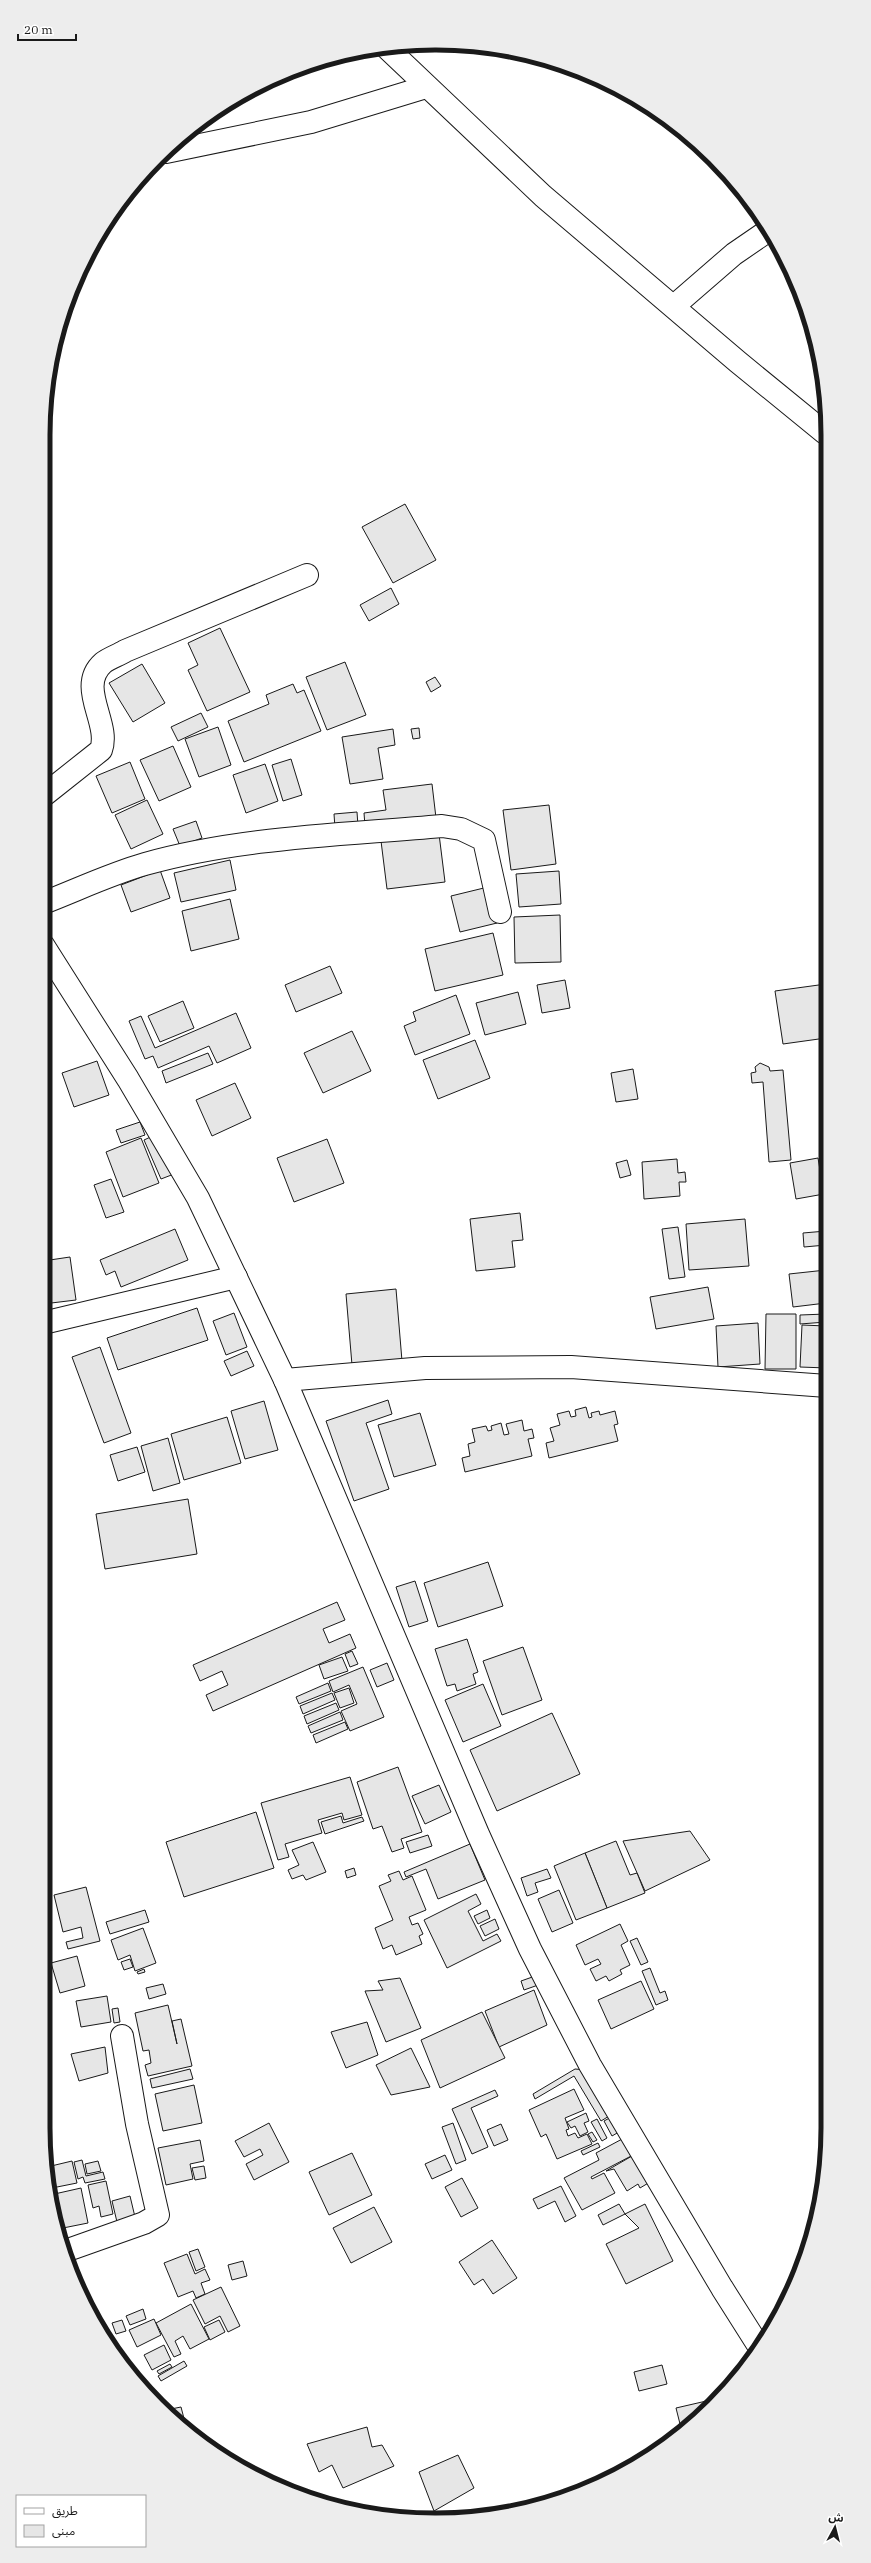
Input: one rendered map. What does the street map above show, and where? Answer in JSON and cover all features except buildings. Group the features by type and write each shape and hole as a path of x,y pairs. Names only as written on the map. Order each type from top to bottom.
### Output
{"street":[{"path":"391,52 426,87 543,196 738,362 821,429"},
{"path":"177,150 311,122 426,87"},
{"path":"674,306 734,254 764,234"},
{"path":"50,790 101,750 104,733 94,704 93,691 97,671 103,663 125,651 307,575"},
{"path":"50,900 144,864 202,851 295,838 442,826 461,829 484,840 500,912"},
{"path":"50,956 128,1078 194,1191 236,1277 285,1380 475,1826 530,1949 590,2065 722,2288 756,2342"},
{"path":"50,1321 236,1277"},
{"path":"285,1380 425,1368 571,1368 821,1386"},
{"path":"70,2249 144,2223 158,2215 137,2124 122,2036"}]}
